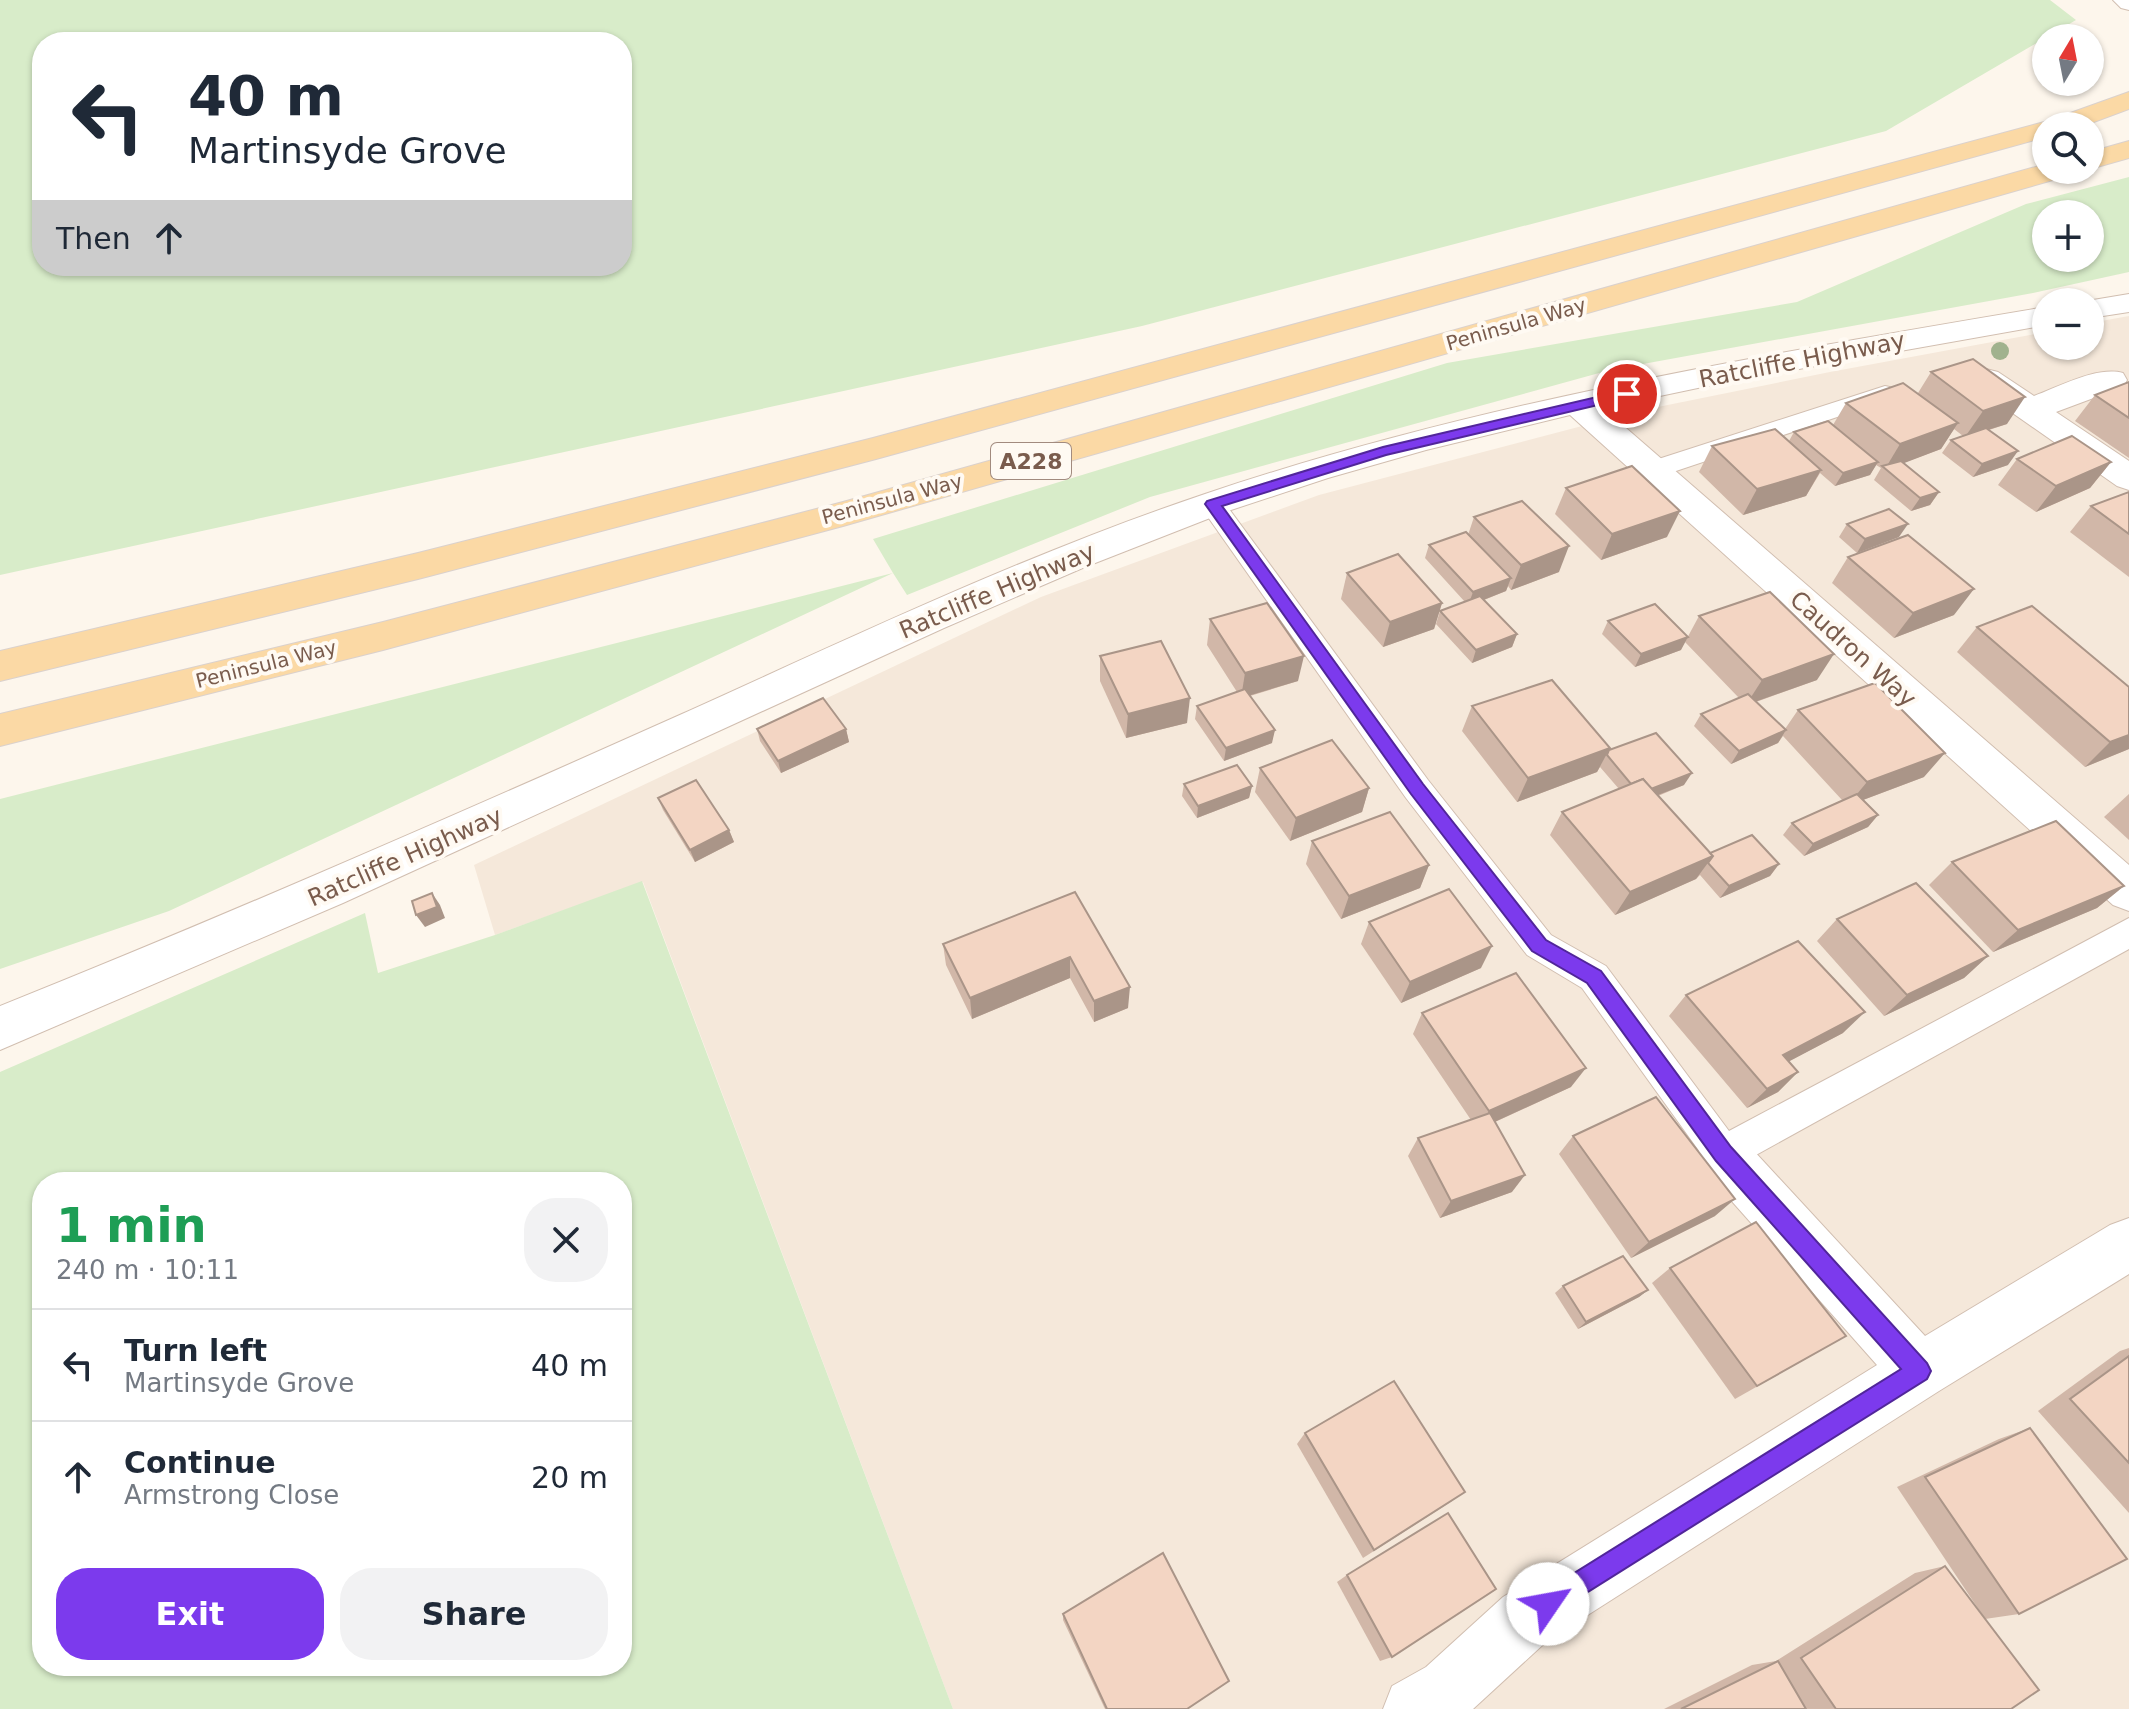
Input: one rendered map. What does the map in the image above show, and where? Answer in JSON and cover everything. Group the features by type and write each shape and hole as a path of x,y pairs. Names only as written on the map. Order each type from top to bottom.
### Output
{"main road":[{"path":"2096,112 2129,100"},
{"name":"Peninsula Way","path":"0,666 418,566 876,448 2032,133"},
{"path":"2104,157 2129,149"},
{"name":"Peninsula Way","path":"0,730 437,622 1251,401 2032,177"}],"street":[{"path":"2104,307 2129,303"},
{"name":"Ratcliffe Highway","path":"0,1028 234,933 956,607 1212,504 1370,455 1578,404 2032,319"},
{"path":"1986,379 2129,478"},
{"path":"2031,409 2111,380"},
{"name":"Caudron Way","path":"1578,404 2129,892"},
{"path":"1723,1154 1919,1371"},
{"path":"1415,1709 1448,1689 1525,1619 1919,1371 2129,1244"}],"lane":[{"path":"1652,470 1891,391"},
{"path":"1212,504 1417,789 1539,945 1594,977 1723,1154 2129,932"}],"shaded area":[{"path":"2129,316 2129,1709 953,1709 643,882 495,935 474,865 1041,597 1319,495 1643,410 2032,335 2032,360 2104,360 2104,320"}],"green space":[{"path":"0,0 2050,0 2076,20 2069,24 2032,24 2032,46 1886,131 1142,326 0,575"},
{"path":"2129,177 2129,272 2056,288 2032,288 2032,293 1610,370 1150,497 907,595 873,539 1447,363 1797,302 2032,202 2032,272 2104,272 2104,200 2041,200"},
{"path":"893,573 169,911 0,969 0,799"},
{"path":"642,881 953,1709 0,1709 0,1072 365,913 378,973 495,935"}],"building":[{"path":"1973,359 2025,397 1983,411 1931,372"},
{"path":"2129,382 2129,418 2095,395"},
{"path":"1903,383 1958,423 1900,444 1846,403"},
{"path":"1828,421 1878,462 1843,473 1794,432"},
{"path":"1986,428 2018,451 1982,464 1951,440"},
{"path":"1775,429 1821,470 1757,489 1712,446"},
{"path":"2072,436 2111,462 2056,486 2017,459"},
{"path":"1901,461 1939,492 1920,498 1882,466"},
{"path":"1632,466 1680,511 1612,534 1566,488"},
{"path":"2129,492 2129,534 2091,506"},
{"path":"1522,501 1569,546 1521,565 1474,517"},
{"path":"1889,509 1908,524 1865,539 1847,524"},
{"path":"1466,532 1511,578 1473,592 1429,545"},
{"path":"1908,535 1974,589 1913,613 1848,557"},
{"path":"1398,554 1442,603 1390,622 1347,573"},
{"path":"1770,592 1834,654 1762,680 1699,616"},
{"path":"1480,596 1517,634 1476,650 1440,611"},
{"path":"1267,603 1304,656 1245,673 1210,619"},
{"path":"1655,604 1688,637 1641,654 1608,621"},
{"path":"2032,606 2129,687 2129,735 2110,742 1977,627"},
{"path":"1161,641 1190,698 1128,714 1100,656"},
{"path":"1552,680 1610,748 1528,778 1472,706"},
{"path":"1875,683 1945,753 1867,782 1798,710"},
{"path":"1245,689 1275,730 1226,748 1197,706"},
{"path":"1748,694 1786,730 1739,751 1701,714"},
{"path":"823,698 846,729 778,761 757,729"},
{"path":"1656,733 1692,773 1651,789 1643,779 1631,784 1607,755 1609,750"},
{"path":"1332,740 1369,788 1296,818 1260,768"},
{"path":"1237,765 1252,786 1198,806 1184,784"},
{"path":"1643,779 1713,856 1630,892 1562,812"},
{"path":"696,780 729,830 690,850 658,798"},
{"path":"1857,794 1878,815 1813,844 1792,823"},
{"path":"1390,812 1429,865 1349,896 1312,841"},
{"path":"2056,821 2124,886 2018,930 1952,862"},
{"path":"1752,835 1779,864 1729,886 1708,863 1713,856 1710,853"},
{"path":"1916,883 1988,956 1907,995 1837,919"},
{"path":"1449,889 1492,946 1410,982 1369,922"},
{"path":"1075,892 1130,987 1094,1001 1070,957 970,998 943,944"},
{"path":"432,893 437,907 416,915 412,901"},
{"path":"1798,941 1865,1012 1783,1055 1798,1072 1767,1089 1686,995"},
{"path":"1516,973 1586,1068 1489,1111 1422,1013"},
{"path":"1656,1097 1735,1199 1649,1242 1573,1136"},
{"path":"1490,1113 1525,1175 1451,1201 1418,1138"},
{"path":"1756,1222 1846,1336 1757,1386 1670,1268"},
{"path":"1623,1256 1648,1290 1586,1322 1563,1286"},
{"path":"2129,1356 2129,1463 2070,1399"},
{"path":"1394,1381 1465,1492 1374,1550 1305,1433"},
{"path":"2030,1428 2127,1559 2019,1614 1925,1477"},
{"path":"1448,1513 1496,1589 1392,1657 1347,1575"},
{"path":"1163,1553 1229,1681 1187,1709 1107,1709 1063,1614"},
{"path":"1945,1566 2039,1690 2011,1709 1836,1709 1801,1658"},
{"path":"1778,1661 1806,1709 1681,1709"}],"route":[{"path":"1548,1604 1919,1371 1723,1154 1594,977 1539,945 1417,789 1212,504 1383,451 1627,394"}]}
